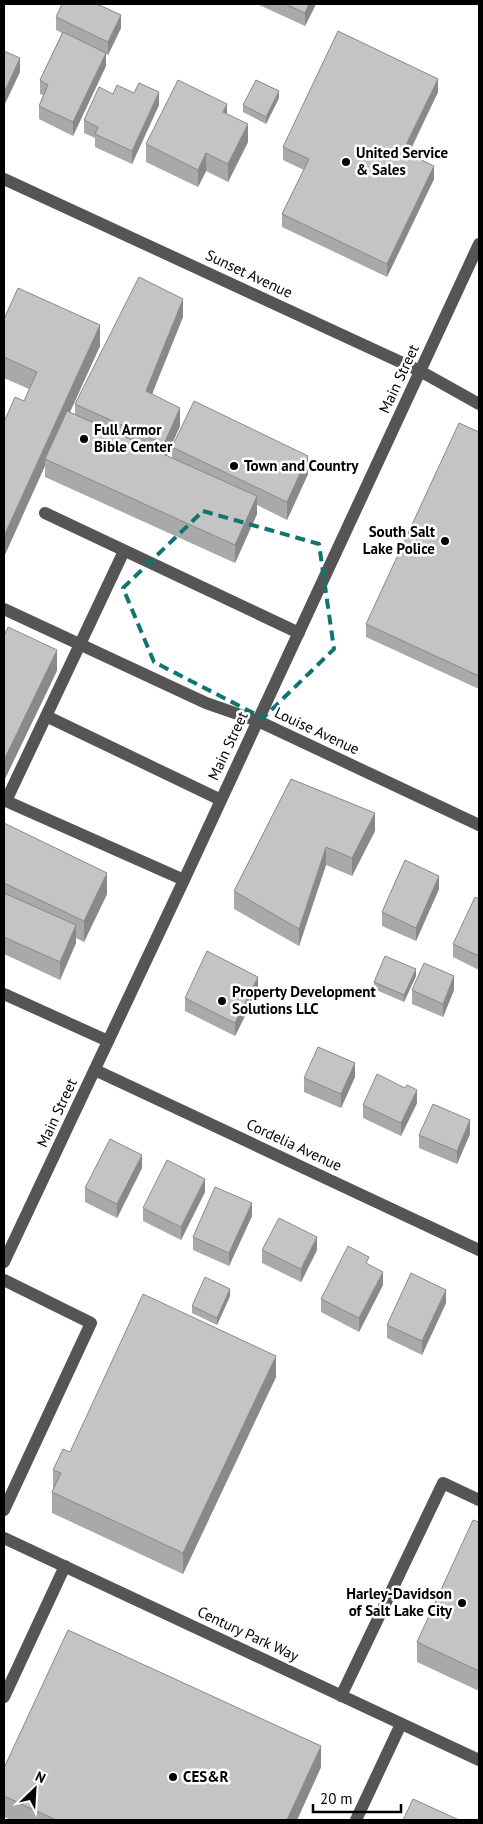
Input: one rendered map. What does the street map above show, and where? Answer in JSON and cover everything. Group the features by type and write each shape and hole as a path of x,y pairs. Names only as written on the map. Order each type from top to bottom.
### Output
{"street":[{"name":"Sunset Avenue","path":"4,179 420,372 479,404"},
{"name":"Main Street","path":"4,1262 184,880 479,244"},
{"path":"45,513 299,633"},
{"path":"124,551 6,800 184,880"},
{"name":"Louise Avenue","path":"4,609 206,703 258,721 479,825"},
{"path":"46,716 221,800"},
{"path":"4,994 108,1041"},
{"name":"Cordelia Avenue","path":"95,1070 479,1250"},
{"path":"4,1280 91,1323 4,1510"},
{"path":"341,1696 443,1483 479,1500"},
{"name":"Century Park Way","path":"4,1538 479,1760"},
{"path":"4,1697 65,1566"},
{"path":"356,1820 401,1724"}],"highlighted area":[{"path":"203,511 319,544 334,649 263,718 154,662 123,588"}],"building":[{"path":"62,4 97,4 121,15 108,42 56,17"},
{"path":"285,4 309,4 305,13"},
{"name":"United Service & Sales","path":"338,31 438,79 403,151 434,166 387,264 282,214 309,159 283,147"},
{"path":"63,32 106,53 73,122 39,106 48,85 40,80"},
{"path":"4,51 20,58 4,93"},
{"path":"178,80 227,104 223,112 248,124 228,164 206,153 198,170 146,144"},
{"path":"256,80 279,91 266,117 243,105"},
{"path":"139,83 159,92 132,151 95,134 98,127 84,120 99,87 113,94 117,85 134,93"},
{"path":"139,277 183,299 146,391 180,408 164,444 75,404"},
{"path":"18,288 100,325 4,536 4,422 15,397 24,401 37,372 4,357 4,319"},
{"path":"194,401 308,456 287,502 172,447"},
{"path":"67,411 257,496 235,545 45,459"},
{"name":"South Salt Lake Police","path":"459,423 479,432 479,676 366,624"},
{"path":"8,627 57,650 4,760 4,636"},
{"path":"291,779 375,813 352,858 326,847 299,929 234,891"},
{"path":"4,823 107,873 84,921 4,883"},
{"path":"405,860 439,876 416,928 382,912"},
{"path":"4,893 76,925 60,962 4,937"},
{"path":"475,897 479,899 479,956 453,944"},
{"name":"Property Development Solutions LLC","path":"207,951 258,977 235,1023 185,998"},
{"path":"385,956 416,969 404,995 374,982"},
{"path":"424,963 454,976 443,1004 412,990"},
{"path":"318,1047 355,1063 341,1094 304,1078"},
{"path":"377,1074 405,1088 407,1085 417,1090 401,1123 363,1105"},
{"path":"433,1104 470,1120 457,1151 419,1135"},
{"path":"110,1139 142,1155 117,1204 85,1188"},
{"path":"167,1160 205,1179 181,1227 143,1208"},
{"path":"215,1187 252,1203 229,1253 193,1237"},
{"path":"279,1218 317,1237 301,1269 262,1250"},
{"path":"348,1246 369,1257 366,1263 383,1272 359,1318 321,1299"},
{"path":"411,1273 446,1290 422,1341 387,1325"},
{"path":"205,1277 230,1289 217,1318 192,1306"},
{"path":"143,1294 276,1356 183,1553 52,1492 61,1473 53,1470 63,1449 70,1452"},
{"name":"Harley-Davidson of Salt Lake City","path":"473,1520 479,1522 479,1671 417,1642"},
{"path":"68,1630 321,1746 287,1820 56,1820 4,1796 4,1768"},
{"path":"413,1799 459,1820 403,1820"}],"place":[{"name":"United Service & Sales","path":"346,162"},
{"name":"Full Armor Bible Center","path":"84,439"},
{"name":"Town and Country","path":"234,466"},
{"name":"South Salt Lake Police","path":"445,541"},
{"name":"Property Development Solutions LLC","path":"222,1001"},
{"name":"Harley-Davidson of Salt Lake City","path":"462,1603"},
{"name":"CES&R","path":"173,1777"}]}
